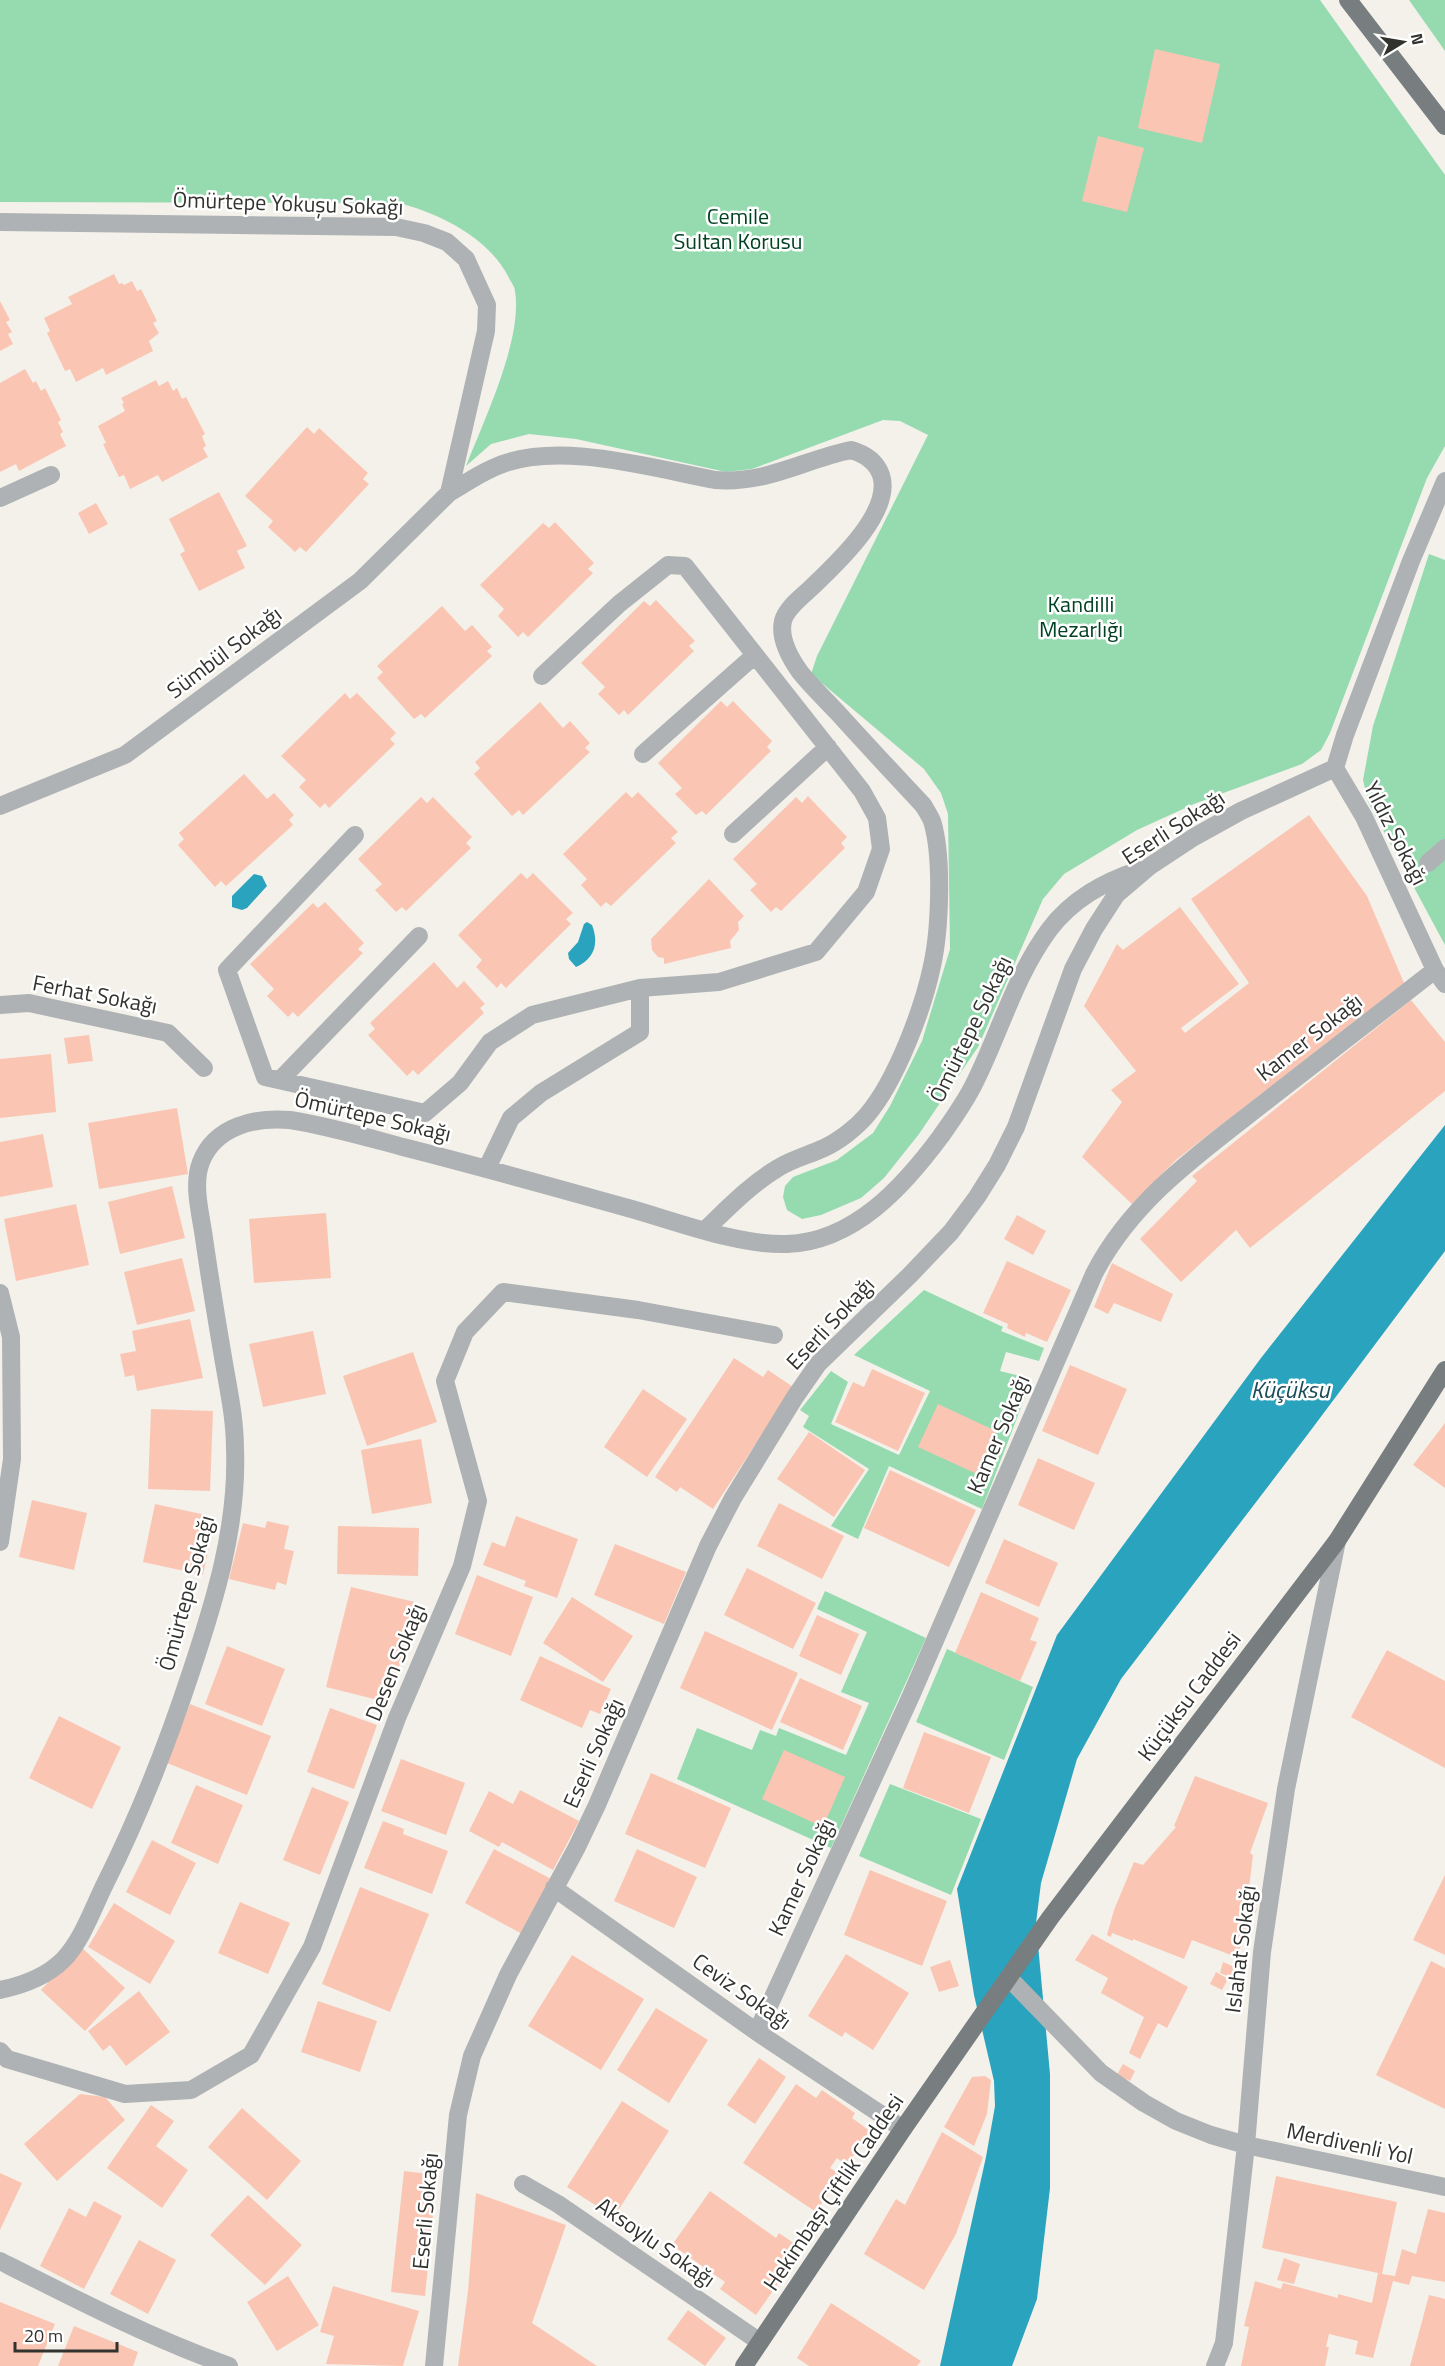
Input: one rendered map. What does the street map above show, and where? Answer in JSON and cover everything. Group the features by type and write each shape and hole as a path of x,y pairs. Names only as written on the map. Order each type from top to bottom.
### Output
{"main road":[{"path":"1348,0 1445,126"},
{"name":"Küçüksu Caddesi","path":"963,2045 1050,1918 1337,1541 1445,1370"},
{"name":"Hekimbaşı Çiftlik Caddesi","path":"744,2366 903,2129 963,2045"}],"street":[{"name":"Ömürtepe Yokuşu Sokağı","path":"0,222 396,227 424,232 447,242 466,259 487,305 486,331 449,493"},
{"path":"449,493 493,467 534,456 556,454 736,482 784,472 851,450 869,458 877,466 882,478 881,498 872,518 839,561 795,604 784,619 782,631 784,644 800,671 923,805 931,820 936,841 938,874 932,966 904,1050 885,1089 867,1115 825,1148 778,1168 752,1187 705,1230"},
{"path":"0,498 51,475"},
{"path":"1335,768 1345,735 1411,561 1445,481"},
{"name":"Sümbül Sokağı","path":"0,806 124,755 360,582 449,493"},
{"path":"355,835 227,970 265,1077 425,1113 460,1083 490,1042 532,1015 640,988 719,982 816,952 866,892 881,849 878,818 862,790 686,566 668,565 619,604 542,676"},
{"path":"643,754 755,655"},
{"path":"733,834 828,747"},
{"name":"Eserli Sokağı","path":"434,2366 458,2115 472,2056 508,1975 597,1805 708,1546 733,1498 818,1364 951,1232 977,1197 1016,1127 1073,969 1094,929 1116,895 1150,866 1194,837 1242,811 1335,768"},
{"name":"Yıldız Sokağı","path":"1335,768 1369,827 1440,977"},
{"path":"1428,863 1445,848"},
{"name":"Ömürtepe Sokağı","path":"0,1990 33,1981 50,1971 65,1958 78,1938 137,1816 169,1738 206,1628 227,1548 236,1474 236,1447 198,1181 200,1164 209,1147 221,1135 239,1126 270,1118 312,1124 487,1168 705,1230 758,1242 783,1245 825,1238 854,1223 879,1205 905,1182 927,1154 974,1085 1016,987 1050,928 1072,905 1092,889 1150,866"},
{"path":"280,1080 419,936"},
{"name":"Kamer Sokağı","path":"758,2032 910,1698 1094,1274 1109,1246 1128,1220 1185,1165 1440,977"},
{"path":"487,1168 512,1118 540,1093 640,1032 640,988"},
{"name":"Ferhat Sokağı","path":"0,1005 29,1004 168,1033 204,1068"},
{"name":"Desen Sokağı","path":"0,2051 7,2059 125,2094 191,2090 251,2055 312,1947 397,1718 462,1566 478,1501 446,1381 465,1332 503,1292 638,1310 774,1335"},
{"path":"0,1293 11,1337 12,1459 0,1542"},
{"name":"Islahat Sokağı","path":"1215,2366 1224,2343 1246,2145 1262,1952 1286,1789 1337,1541"},
{"name":"Ceviz Sokağı","path":"554,1888 758,2032 903,2129"},
{"name":"Merdivenli Yol","path":"1009,1978 1101,2073 1122,2089 1176,2121 1210,2135 1246,2145 1445,2187"},
{"name":"Aksoylu Sokağı","path":"523,2184 558,2204 760,2342"},
{"path":"0,2261 112,2318 176,2347 229,2366"}],"green space":[{"name":"Cemile Sultan Korusu","path":"0,0 1320,0 1445,175 1445,446 1427,478 1330,733 1321,750 1302,764 1194,804 1137,830 1064,874 1043,899 978,1047 919,1134 884,1178 861,1198 821,1215 802,1219 787,1210 783,1197 785,1186 793,1177 837,1160 873,1133 890,1106 922,1041 950,949 948,814 941,793 924,769 811,674 817,656 928,435 900,421 883,420 752,469 726,472 576,439 529,434 491,444 466,466 492,403 508,355 516,310 514,286 489,251 447,221 399,203 0,202"},
{"path":"1409,0 1445,0 1445,51"},
{"path":"1429,554 1445,560 1445,945 1368,802 1363,780 1373,726"},
{"path":"924,1290 1003,1327 1001,1331 1044,1348 1039,1361 1006,1352 1000,1371 1032,1379 982,1509 889,1466 858,1539 831,1526 869,1469 803,1427 809,1416 800,1410 831,1371 848,1382 831,1424 899,1455 930,1391 854,1355"},
{"path":"825,1591 926,1638 831,1848 677,1779 697,1728 752,1750 760,1730 776,1736 779,1728 846,1755 869,1703 841,1692 867,1632 817,1609"},
{"path":"947,1649 1033,1687 1004,1760 916,1722"},
{"path":"890,1784 981,1819 951,1895 859,1856"}],"water":[{"path":"254,874 262,876 267,886 247,908 242,910 232,907 232,896"},
{"path":"587,922 592,925 594,932 594,950 588,960 576,967 569,959 568,953 578,942 584,924"},
{"name":"Küçüksu","path":"1445,1125 1445,1251 1121,1679 1077,1759 1041,1883 1036,1923 1050,2074 1050,2188 1037,2299 1012,2366 940,2366 995,2106 994,2081 974,1995 957,1889 1057,1635 1261,1358"}],"building":[{"path":"1155,49 1220,64 1202,143 1138,128"},
{"path":"1098,136 1144,148 1127,212 1082,201"},
{"path":"114,274 119,284 124,285 132,281 137,291 141,289 157,321 153,323 159,333 149,341 153,351 106,375 103,368 76,382 70,369 65,371 47,333 50,331 44,318 72,304 68,297"},
{"path":"0,301 10,320 6,322 12,332 8,334 13,344 0,351"},
{"path":"25,369 33,383 36,381 41,391 45,388 61,420 58,422 63,432 60,434 66,446 19,471 16,464 0,472 0,383"},
{"path":"156,380 159,386 168,381 173,391 177,388 182,399 186,397 205,434 202,436 206,446 203,448 208,457 162,482 158,475 130,489 124,475 119,477 103,444 106,443 98,426 125,411 121,398"},
{"path":"307,427 314,434 319,428 368,473 363,479 369,484 306,552 300,547 295,552 268,527 273,521 245,496"},
{"path":"219,492 247,546 237,551 245,568 199,591 180,554 185,551 169,519"},
{"path":"96,503 108,524 89,534 78,513"},
{"path":"555,522 594,563 588,569 593,573 528,637 523,632 518,637 498,616 504,609 480,585 543,523 549,528"},
{"path":"656,600 695,641 689,646 694,651 628,715 624,710 619,715 598,694 605,687 581,663 644,601 650,606"},
{"path":"442,606 465,631 472,625 492,647 487,651 492,656 425,718 421,714 414,719 377,678 383,672 377,666"},
{"path":"345,693 350,699 357,693 396,733 390,739 395,744 329,808 325,803 320,808 299,787 306,780 281,756"},
{"path":"721,701 727,707 733,701 772,741 767,747 771,751 706,815 702,811 696,815 675,794 682,788 658,763"},
{"path":"540,702 563,728 570,721 590,743 585,748 590,752 523,815 519,810 512,816 474,774 480,768 475,762"},
{"path":"244,774 267,799 274,793 294,815 289,820 293,825 226,886 221,881 215,887 178,845 184,839 179,833"},
{"path":"626,792 632,798 638,792 678,832 671,838 676,843 611,906 606,902 601,907 581,885 587,879 563,854"},
{"path":"808,796 847,837 841,843 845,848 781,911 776,907 771,912 750,890 757,884 733,859 796,797 802,803"},
{"path":"421,797 427,803 433,797 472,837 466,843 471,848 406,911 402,907 396,912 375,890 382,884 358,859"},
{"path":"1309,815 1367,896 1404,983 1176,1160 1132,1204 1082,1157 1122,1102 1111,1090 1136,1071 1084,1006 1117,944 1123,950 1180,907 1239,984 1181,1028 1185,1033 1249,983 1191,899"},
{"path":"521,873 527,879 533,873 573,913 566,919 571,924 506,988 501,983 497,988 476,967 482,960 458,935"},
{"path":"709,879 744,916 738,922 739,930 730,941 731,948 664,964 664,958 658,957 652,950 651,939"},
{"path":"325,902 364,943 358,949 363,953 298,1017 293,1012 288,1017 267,996 274,989 250,964 313,903 318,908"},
{"path":"434,962 457,988 464,981 485,1004 480,1008 484,1013 418,1075 413,1070 407,1076 368,1035 375,1029 370,1023"},
{"path":"1411,1000 1445,1042 1445,1091 1250,1248 1236,1230 1181,1282 1140,1239 1197,1181 1192,1176"},
{"path":"89,1035 93,1061 68,1064 64,1038"},
{"path":"51,1054 56,1112 0,1118 0,1059"},
{"path":"177,1108 188,1174 99,1189 88,1123"},
{"path":"43,1134 53,1187 0,1197 0,1142"},
{"path":"172,1186 185,1238 120,1254 108,1202"},
{"path":"76,1204 89,1265 16,1281 4,1219"},
{"path":"326,1213 331,1278 254,1283 249,1219"},
{"path":"1017,1215 1046,1231 1033,1255 1004,1239"},
{"path":"182,1258 195,1311 137,1325 124,1272"},
{"path":"1007,1261 1071,1290 1047,1342 1026,1333 1025,1337 1007,1328 1008,1324 983,1313"},
{"path":"1112,1263 1173,1294 1161,1322 1114,1303 1108,1314 1094,1307"},
{"path":"190,1319 203,1378 137,1391 134,1375 125,1377 120,1354 136,1351 132,1331"},
{"path":"313,1331 326,1394 263,1407 249,1344"},
{"path":"413,1352 437,1422 367,1446 343,1376"},
{"path":"734,1358 763,1377 768,1370 793,1387 713,1509 680,1487 677,1492 655,1477"},
{"path":"1070,1365 1127,1389 1098,1455 1042,1431"},
{"path":"872,1369 925,1393 898,1451 835,1422 853,1382 864,1387"},
{"path":"643,1389 687,1419 647,1477 604,1447"},
{"path":"938,1404 996,1431 977,1474 918,1447"},
{"path":"151,1409 213,1411 210,1491 148,1489"},
{"path":"1445,1423 1445,1488 1413,1465"},
{"path":"809,1432 865,1470 834,1517 777,1479"},
{"path":"421,1439 432,1503 372,1514 361,1450"},
{"path":"1038,1458 1095,1483 1074,1530 1018,1505"},
{"path":"890,1470 976,1510 949,1567 864,1528"},
{"path":"32,1500 87,1513 74,1570 19,1557"},
{"path":"779,1503 844,1536 822,1579 757,1546"},
{"path":"155,1504 215,1517 203,1575 143,1562"},
{"path":"516,1516 578,1539 557,1598 524,1586 526,1581 483,1565 492,1542 505,1547"},
{"path":"267,1521 289,1526 284,1549 294,1551 286,1585 277,1582 275,1590 229,1579 243,1523 265,1528"},
{"path":"338,1526 419,1528 418,1576 337,1574"},
{"path":"1004,1539 1058,1563 1039,1607 985,1583"},
{"path":"615,1544 686,1572 664,1624 594,1595"},
{"path":"747,1568 816,1603 793,1649 724,1615"},
{"path":"477,1575 533,1597 511,1656 455,1634"},
{"path":"351,1587 415,1602 390,1703 326,1687"},
{"path":"981,1592 1039,1618 1030,1640 1037,1642 1020,1681 955,1653"},
{"path":"572,1597 633,1636 603,1682 543,1643"},
{"path":"817,1615 859,1634 841,1675 799,1656"},
{"path":"705,1631 798,1673 772,1730 680,1688"},
{"path":"227,1646 285,1669 262,1726 205,1704"},
{"path":"1387,1650 1445,1681 1445,1768 1351,1717"},
{"path":"540,1656 611,1689 600,1714 590,1710 582,1728 520,1700"},
{"path":"800,1678 862,1706 843,1750 780,1722"},
{"path":"190,1704 271,1736 247,1795 167,1763"},
{"path":"330,1708 377,1725 354,1789 307,1772"},
{"path":"59,1716 121,1747 92,1809 29,1778"},
{"path":"924,1732 991,1757 969,1813 903,1788"},
{"path":"784,1750 845,1777 823,1827 762,1799"},
{"path":"401,1759 465,1783 446,1835 381,1811"},
{"path":"651,1773 731,1808 705,1868 625,1834"},
{"path":"1195,1776 1268,1803 1250,1853 1253,1855 1247,1905 1257,1909 1236,1957 1192,1940 1184,1959 1133,1939 1133,1941 1112,1933 1111,1937 1107,1935 1114,1910 1134,1862 1143,1865 1176,1827 1174,1826"},
{"path":"196,1785 243,1805 218,1864 171,1843"},
{"path":"312,1787 349,1802 320,1875 283,1860"},
{"path":"520,1790 579,1821 553,1870 502,1842 499,1847 469,1831 489,1791 513,1804"},
{"path":"383,1821 404,1829 403,1834 448,1851 432,1894 364,1868"},
{"path":"152,1840 196,1863 170,1915 126,1892"},
{"path":"494,1849 553,1880 524,1935 465,1903"},
{"path":"637,1849 697,1877 674,1928 614,1901"},
{"path":"870,1870 947,1901 922,1966 844,1935"},
{"path":"1445,1875 1445,1955 1413,1940"},
{"path":"360,1887 429,1914 390,2012 322,1984"},
{"path":"240,1902 290,1923 268,1974 218,1953"},
{"path":"114,1903 175,1941 150,1984 88,1947"},
{"path":"1092,1934 1188,1987 1167,2028 1158,2023 1140,2059 1129,2053 1144,2017 1101,1993 1108,1978 1075,1960"},
{"path":"81,1947 125,1988 85,2031 41,1990"},
{"path":"846,1954 909,1993 873,2050 845,2032 842,2037 808,2016"},
{"path":"572,1955 644,1999 601,2070 528,2026"},
{"path":"950,1960 959,1986 939,1992 930,1967"},
{"path":"1431,1961 1445,1968 1445,2109 1376,2075"},
{"path":"1223,1962 1237,1968 1233,1978 1220,1973"},
{"path":"1216,1972 1228,1979 1222,1990 1210,1984"},
{"path":"139,1991 170,2032 126,2066 110,2045 103,2051 88,2031"},
{"path":"318,2001 377,2021 360,2072 301,2052"},
{"path":"656,2008 708,2040 669,2103 617,2070"},
{"path":"759,2058 786,2077 755,2124 727,2105"},
{"path":"1123,2064 1135,2071 1130,2081 1126,2079 1122,2085 1116,2073"},
{"path":"985,2076 991,2080 987,2114 974,2146 944,2127 972,2077"},
{"path":"796,2084 816,2098 822,2090 855,2113 852,2118 870,2131 847,2166 837,2158 830,2168 841,2175 816,2212 743,2163"},
{"path":"80,2094 105,2097 125,2120 57,2181 24,2144"},
{"path":"622,2101 669,2131 614,2217 567,2187"},
{"path":"151,2105 174,2121 156,2146 188,2170 162,2208 107,2168"},
{"path":"242,2108 301,2161 267,2200 208,2147"},
{"path":"942,2132 983,2157 956,2234 924,2290 864,2254 896,2199 905,2205"},
{"path":"404,2171 437,2175 425,2296 391,2292"},
{"path":"0,2173 22,2183 0,2230"},
{"path":"1276,2176 1397,2202 1382,2274 1395,2276 1402,2249 1416,2254 1428,2209 1445,2213 1445,2282 1412,2276 1409,2285 1393,2281 1373,2358 1355,2354 1358,2341 1329,2334 1325,2366 1241,2366 1249,2327 1244,2326 1255,2281 1281,2289 1283,2283 1338,2298 1338,2294 1372,2303 1378,2273 1262,2248"},
{"path":"710,2191 776,2238 779,2233 802,2249 756,2315 720,2289 725,2282 672,2245"},
{"path":"476,2193 566,2225 532,2323 597,2366 458,2366 468,2291"},
{"path":"248,2195 302,2245 265,2285 210,2235"},
{"path":"94,2201 122,2216 84,2289 40,2266 69,2208 86,2217"},
{"path":"139,2240 176,2260 148,2314 110,2294"},
{"path":"1284,2258 1300,2264 1294,2284 1277,2280"},
{"path":"288,2276 319,2325 277,2351 247,2302"},
{"path":"333,2286 419,2311 403,2366 326,2364 334,2336 320,2332"},
{"path":"1429,2295 1445,2299 1445,2366 1410,2366"},
{"path":"0,2302 55,2324 38,2366 0,2366"},
{"path":"831,2303 921,2361 917,2366 809,2366 797,2358"},
{"path":"688,2310 726,2338 705,2366 667,2339"},
{"path":"74,2326 138,2352 133,2366 58,2366"}],"park label":[{"name":"Kandilli Mezarlığı","path":"1081,616"}]}
